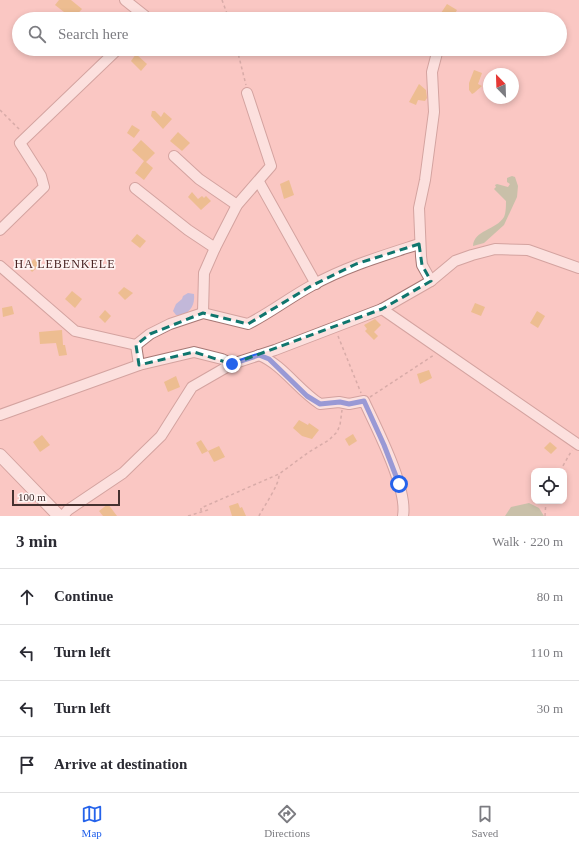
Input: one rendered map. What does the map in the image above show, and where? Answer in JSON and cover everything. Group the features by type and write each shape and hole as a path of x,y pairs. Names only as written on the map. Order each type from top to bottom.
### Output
{"main road":[{"path":"0,455 59,516"}],"street":[{"path":"125,0 140,12"},
{"path":"0,230 44,187 41,176 20,143 27,134 111,56"},
{"path":"431,281 422,265 419,244 419,208 425,180 434,112 432,72 436,56"},
{"path":"203,313 204,273 215,248 238,205 271,166 247,93"},
{"path":"174,156 199,179 238,205"},
{"path":"259,182 316,284"},
{"path":"135,188 188,230 215,248"},
{"path":"136,346 150,334 170,324 203,313 248,324 268,314 316,284 356,264 419,244"},
{"path":"63,516 68,510 123,473 161,436 192,387 232,364 382,309 431,281 455,261 495,249 528,250 579,268"},
{"path":"0,266 75,331 136,346"},
{"path":"382,309 577,444"},
{"path":"136,346 139,364"},
{"path":"0,415 139,364 194,352 222,359 232,364"},
{"path":"259,355 269,359 307,396 320,404 349,404 364,401 384,445 399,484 403,516"}],"path":[{"path":"222,0 226,12"},
{"path":"239,56 247,93"},
{"path":"0,110 20,130 27,134"},
{"path":"334,326 364,401 442,350"},
{"path":"201,512 201,508 278,474 329,440 337,432 340,425 344,403"},
{"path":"562,468 577,444"},
{"path":"259,516 279,477 278,474"},
{"path":"545,516 546,504"},
{"path":"188,516 211,509"}],"highlighted area":[{"path":"419,244 422,265 431,281 382,309 232,364 194,352 139,365 136,345 150,334 203,313 248,324 311,286 356,264"}],"green space":[{"path":"512,176 515,177 518,186 517,197 504,225 484,243 473,246 474,241 481,233 496,225 504,217 506,211 506,201 494,189 496,187 495,185 497,184 508,187 510,184 507,182 507,178"},
{"path":"529,503 539,508 544,516 505,516 511,507"}],"water":[{"path":"188,293 194,294 192,307 183,316 176,315 173,311 176,304"}],"building":[{"path":"59,0 71,0 82,9 79,12 64,12 55,5"},
{"path":"447,4 457,10 456,12 442,12"},
{"path":"135,56 138,56 147,64 141,71 131,61"},
{"path":"474,70 482,73 478,84 482,86 472,94 469,90 469,83"},
{"path":"419,84 426,90 427,98 425,101 418,100 416,105 409,102"},
{"path":"152,111 155,111 161,117 164,112 172,119 163,129 151,116"},
{"path":"132,125 140,130 134,138 127,133"},
{"path":"178,132 190,143 182,151 170,141"},
{"path":"141,140 155,153 146,162 153,168 144,180 135,173 144,161 132,150"},
{"path":"289,180 294,195 284,199 280,184"},
{"path":"192,192 198,199 202,196 204,198 206,196 211,201 201,210 188,197"},
{"path":"137,234 146,241 140,248 131,241"},
{"path":"34,259 40,265 32,272 27,266"},
{"path":"124,287 133,293 125,300 118,293"},
{"path":"72,291 82,299 75,308 65,299"},
{"path":"475,303 485,307 481,316 471,312"},
{"path":"12,306 14,314 3,317 2,308"},
{"path":"105,310 111,316 105,323 99,317"},
{"path":"537,311 545,316 538,328 530,323"},
{"path":"375,319 381,325 374,332 378,336 374,340 365,331 367,329 364,325"},
{"path":"62,330 63,345 65,345 67,355 59,356 56,343 40,344 39,332"},
{"path":"429,370 432,378 420,384 417,374"},
{"path":"176,376 180,387 168,392 164,382"},
{"path":"299,420 308,425 309,423 319,430 312,439 302,436 293,428"},
{"path":"353,434 357,441 349,446 345,439"},
{"path":"42,435 50,445 40,452 33,442"},
{"path":"201,440 208,451 202,454 196,443"},
{"path":"550,442 557,448 551,454 544,448"},
{"path":"219,446 225,457 214,462 208,451"},
{"path":"238,503 240,508 242,507 246,516 232,516 229,506"},
{"path":"108,504 117,516 103,516 99,511"}],"district":[{"name":"HA LEBENKELE","path":"65,264"}],"route":[{"path":"232,364 259,355 269,359 307,396 320,404 340,402 349,404 364,401 384,445 399,484"}]}
